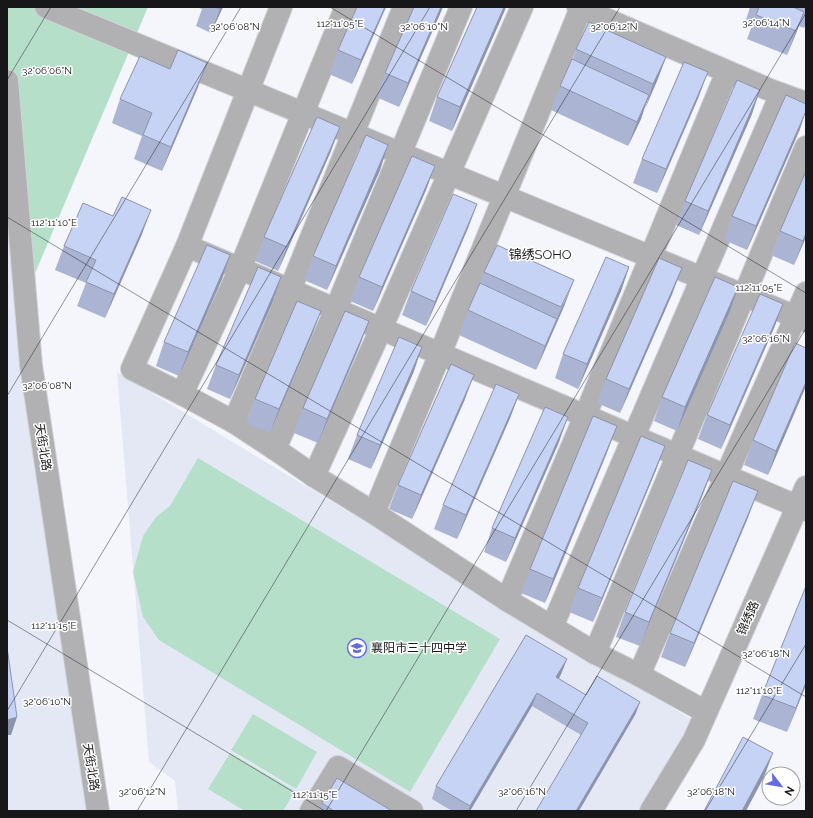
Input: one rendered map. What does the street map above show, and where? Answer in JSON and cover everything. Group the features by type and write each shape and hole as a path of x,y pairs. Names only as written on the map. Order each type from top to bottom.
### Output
{"street":[{"path":"46,7 801,319"},
{"path":"281,7 187,246 132,368 234,422 314,476 374,513 507,600 595,653 639,675 706,712"},
{"path":"182,394 240,269 346,7"},
{"path":"234,422 290,290 404,7"},
{"path":"275,449 336,309 461,7"},
{"path":"314,476 381,329 522,7"},
{"path":"374,513 440,354 579,8 726,72 806,103"},
{"path":"507,600 585,416 726,72"},
{"name":"天街北路","path":"7,81 31,365 98,811"},
{"path":"552,627 781,94"},
{"path":"595,653 806,147"},
{"path":"187,246 802,508"},
{"path":"639,675 726,476 801,319 806,293"},
{"name":"锦绣路","path":"651,811 694,740 802,508 806,487"},
{"path":"311,811 338,767 412,811"}],"shaded area":[{"path":"7,81 31,365 98,811 7,811"},
{"name":"襄阳市三十四中学","path":"117,372 701,725 649,811 178,811 175,781 149,762"}],"green space":[{"path":"7,7 148,7 25,297 7,81"},
{"path":"198,458 500,639 410,792 159,640 143,617 133,572 143,536 156,517 170,506"},
{"path":"253,714 317,752 296,789 231,750"},
{"path":"230,753 295,791 283,811 245,811 208,789"}],"building":[{"path":"357,7 385,7 361,60 338,50"},
{"path":"414,7 441,7 408,83 385,73"},
{"path":"477,7 504,7 460,107 437,97"},
{"path":"759,7 793,7 804,12 796,31 756,15"},
{"path":"589,22 666,57 653,84 576,49"},
{"path":"178,50 207,63 171,147 143,135 152,113 120,99 140,56 170,69"},
{"path":"572,59 649,95 637,122 560,86"},
{"path":"684,62 708,72 666,169 642,159"},
{"path":"737,80 760,90 708,211 685,201"},
{"path":"786,95 806,104 806,111 756,226 732,216"},
{"path":"317,117 340,127 287,247 264,237"},
{"path":"366,135 388,145 336,266 313,256"},
{"path":"412,156 435,166 382,287 359,277"},
{"path":"806,171 806,233 803,241 780,231"},
{"path":"453,194 477,204 435,302 411,291"},
{"path":"122,197 151,210 114,294 86,282 96,260 64,246 83,203 113,216"},
{"path":"207,245 230,255 188,352 164,342"},
{"path":"497,245 574,280 561,307 484,272"},
{"path":"606,257 629,267 587,364 563,354"},
{"path":"659,258 682,268 629,389 606,379"},
{"path":"258,267 281,277 239,375 216,365"},
{"path":"715,277 738,287 685,407 662,397"},
{"path":"480,283 557,319 545,346 468,310"},
{"path":"760,294 783,304 730,425 707,415"},
{"path":"297,301 321,311 279,409 255,399"},
{"path":"345,311 369,321 327,419 303,408"},
{"path":"399,337 422,347 380,445 357,435"},
{"path":"795,343 806,348 806,382 776,451 753,440"},
{"path":"451,364 474,375 421,495 398,485"},
{"path":"496,384 519,394 466,515 443,505"},
{"path":"545,407 568,417 515,538 492,528"},
{"path":"593,416 617,426 553,579 530,569"},
{"path":"641,436 665,446 602,598 578,588"},
{"path":"688,460 712,470 649,622 625,612"},
{"path":"733,481 758,491 694,643 670,633"},
{"path":"806,586 806,682 796,708 762,695"},
{"path":"526,635 567,659 556,677 586,695 597,676 640,702 576,811 536,811 588,723 537,693 470,806 436,786"},
{"path":"7,647 17,717 7,720"},
{"path":"743,737 773,753 766,766 761,766 761,775 742,811 704,811"},
{"path":"337,778 392,811 334,811 322,803"}],"place":[{"name":"襄阳市三十四中学","path":"357,648"}],"district":[{"name":"锦绣SOHO","path":"540,254"}]}
